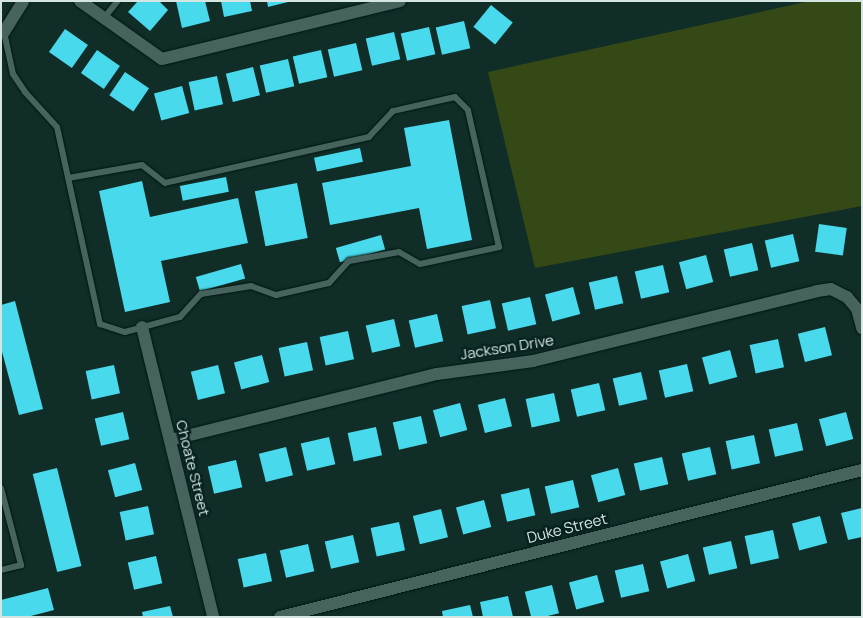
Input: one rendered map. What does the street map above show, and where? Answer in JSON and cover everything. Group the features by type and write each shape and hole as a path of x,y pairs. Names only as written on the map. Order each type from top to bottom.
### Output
{"street":[{"path":"3,33 23,1"},
{"path":"80,1 162,59 400,1"},
{"name":"Jackson Drive","path":"170,440 437,374 533,361 817,291 831,289 847,297 857,309 862,328"},
{"name":"Choate Street","path":"142,328 213,617"},
{"name":"Duke Street","path":"280,617 862,470"}],"lane":[{"path":"104,18 118,1"},
{"path":"3,33 13,74 25,92 57,128 100,324 125,332 180,317 201,294 251,286 276,295 329,283 349,261 399,252 420,264 498,247 468,110 455,97 393,111 369,137 165,183 142,165 68,178"},
{"path":"1,488 20,565 1,570"}],"green space":[{"path":"810,1 862,1 862,206 535,268 488,72"}],"building":[{"path":"138,1 159,1 168,10 150,31 128,12"},
{"path":"176,1 205,1 210,21 182,28"},
{"path":"221,1 250,1 252,11 224,17"},
{"path":"267,1 288,1 288,2 268,7"},
{"path":"491,5 513,23 495,44 473,27"},
{"path":"464,21 470,48 442,55 436,28"},
{"path":"429,27 435,54 407,61 401,34"},
{"path":"65,29 88,45 72,68 49,52"},
{"path":"394,32 400,59 372,66 366,39"},
{"path":"356,43 362,70 334,77 328,50"},
{"path":"97,50 120,66 104,89 81,73"},
{"path":"321,50 327,77 299,84 293,57"},
{"path":"288,59 294,86 266,93 260,66"},
{"path":"253,67 260,95 233,102 226,74"},
{"path":"125,72 149,88 133,111 109,95"},
{"path":"217,76 223,104 195,110 189,82"},
{"path":"182,86 189,113 161,121 154,94"},
{"path":"449,120 472,240 427,249 419,208 330,225 322,183 411,166 404,128"},
{"path":"360,148 363,162 317,171 314,158"},
{"path":"226,177 229,192 183,201 180,186"},
{"path":"142,181 150,217 238,198 248,243 161,261 170,302 125,312 99,191"},
{"path":"297,183 308,238 265,246 255,191"},
{"path":"819,224 847,228 843,256 815,252"},
{"path":"793,234 799,261 771,268 765,241"},
{"path":"381,235 385,249 340,262 336,248"},
{"path":"752,243 758,270 730,277 724,250"},
{"path":"706,255 713,282 686,289 679,262"},
{"path":"241,264 245,278 200,291 196,277"},
{"path":"663,265 669,292 641,299 635,272"},
{"path":"617,276 623,303 595,310 589,283"},
{"path":"573,287 580,314 552,322 545,295"},
{"path":"530,297 536,324 508,331 502,304"},
{"path":"490,300 496,328 468,334 462,306"},
{"path":"15,301 43,409 19,415 1,348 1,305"},
{"path":"437,314 443,341 415,348 409,321"},
{"path":"394,319 400,346 372,353 366,326"},
{"path":"825,327 832,355 805,362 798,334"},
{"path":"348,331 354,359 326,365 320,337"},
{"path":"778,339 784,367 756,373 750,345"},
{"path":"307,342 313,370 285,376 279,348"},
{"path":"730,350 737,377 709,385 702,358"},
{"path":"262,355 269,382 241,390 234,363"},
{"path":"687,364 693,391 665,398 659,371"},
{"path":"114,365 120,393 92,399 86,371"},
{"path":"218,365 225,393 198,400 191,372"},
{"path":"641,372 647,399 619,406 613,379"},
{"path":"599,383 605,410 577,417 571,390"},
{"path":"554,393 560,421 532,427 526,399"},
{"path":"505,398 512,426 485,433 478,405"},
{"path":"460,403 467,430 440,437 433,410"},
{"path":"123,412 129,439 101,446 95,419"},
{"path":"846,412 853,439 826,446 819,419"},
{"path":"421,416 427,443 399,450 393,423"},
{"path":"797,423 803,450 775,457 769,430"},
{"path":"376,427 382,455 354,461 348,433"},
{"path":"754,435 760,463 732,469 726,441"},
{"path":"329,437 335,464 307,471 301,444"},
{"path":"286,447 293,475 266,482 259,454"},
{"path":"710,447 716,474 688,481 682,454"},
{"path":"662,457 668,484 640,491 634,464"},
{"path":"236,460 242,487 214,494 208,467"},
{"path":"135,463 142,490 115,497 108,470"},
{"path":"57,468 81,566 57,572 33,474"},
{"path":"618,468 625,495 598,502 591,475"},
{"path":"573,480 579,507 551,514 545,487"},
{"path":"529,488 535,515 507,522 501,495"},
{"path":"484,500 491,527 463,535 456,508"},
{"path":"148,506 154,534 126,540 120,512"},
{"path":"862,508 862,537 848,540 841,513"},
{"path":"441,509 448,537 420,544 413,516"},
{"path":"820,516 827,543 799,551 792,524"},
{"path":"399,522 405,550 377,556 371,528"},
{"path":"773,530 779,558 751,564 745,536"},
{"path":"353,535 359,562 331,569 325,542"},
{"path":"731,541 737,568 709,575 703,548"},
{"path":"308,544 314,571 286,578 280,551"},
{"path":"266,553 272,581 244,587 238,559"},
{"path":"688,554 695,581 667,589 660,562"},
{"path":"156,556 162,583 134,590 128,563"},
{"path":"643,564 649,591 621,598 615,571"},
{"path":"597,575 604,602 576,610 569,583"},
{"path":"552,585 559,613 544,617 531,617 525,592"},
{"path":"48,588 54,610 27,617 1,617 1,600"},
{"path":"508,596 513,617 483,617 480,602"},
{"path":"470,605 473,617 443,617 442,611"},
{"path":"170,606 173,617 143,617 142,612"}]}
